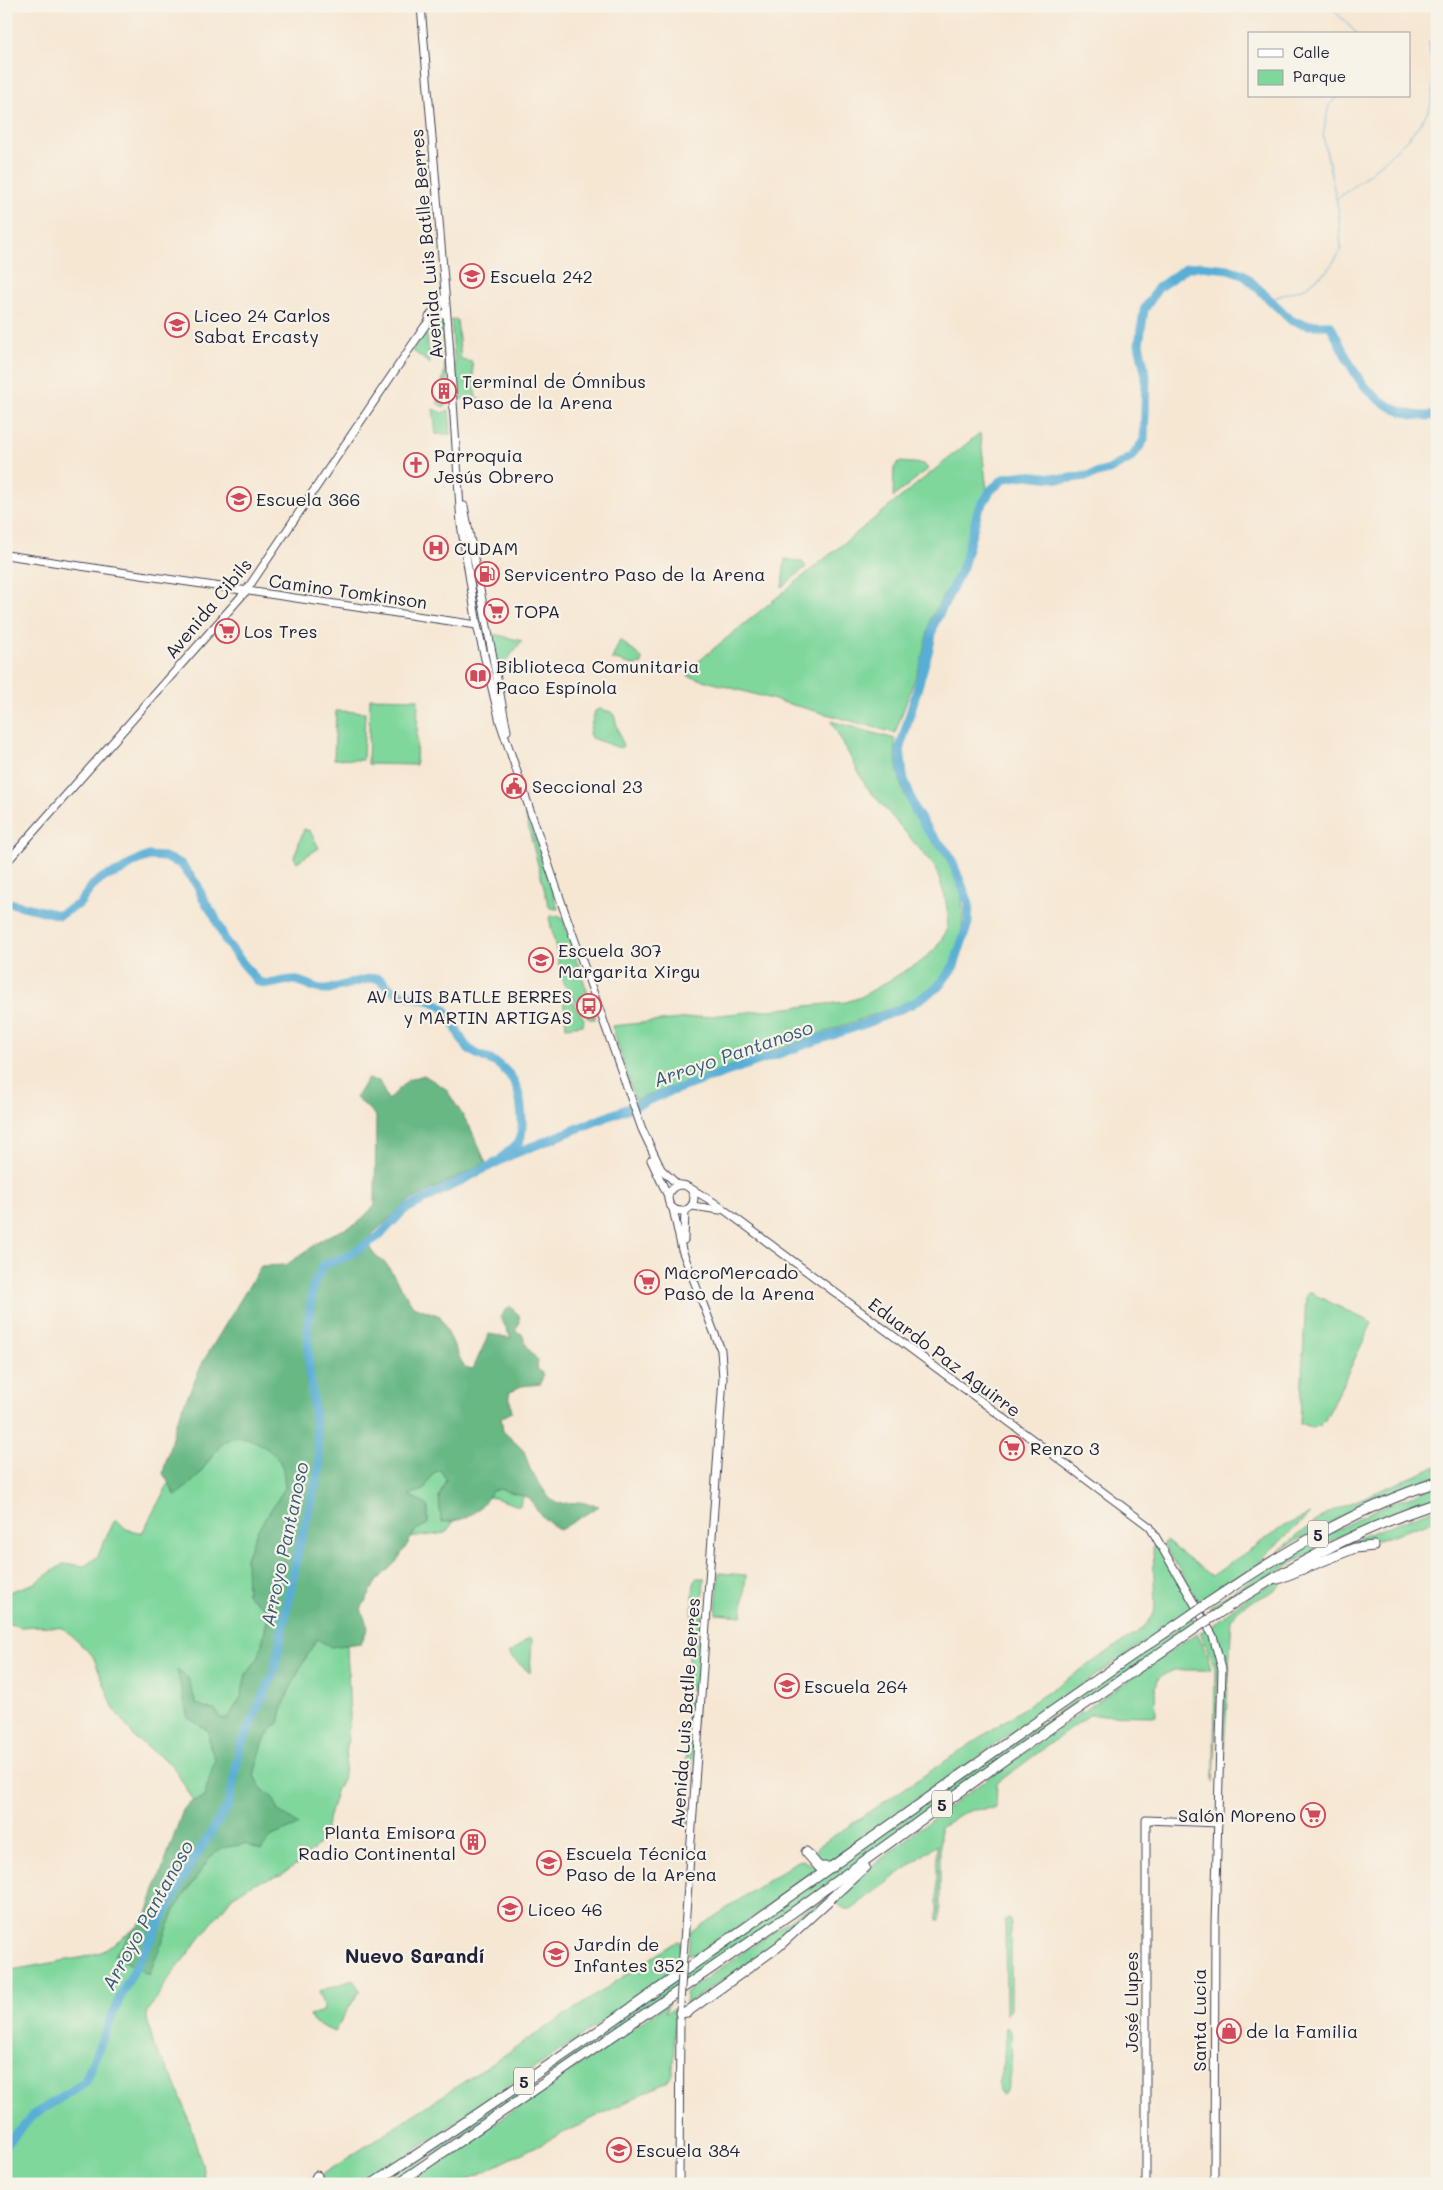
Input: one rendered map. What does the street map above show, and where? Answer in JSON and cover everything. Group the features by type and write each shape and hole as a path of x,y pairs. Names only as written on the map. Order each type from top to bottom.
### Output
{"highway":[{"name":"5","path":"372,2184 835,1866 1000,1746 1191,1615 1303,1542 1383,1502 1437,1482"},
{"name":"5","path":"397,2184 792,1913 977,1779 1198,1626 1253,1590 1330,1545 1383,1522 1437,1503"},
{"path":"1253,1590 1355,1548 1374,1546"},
{"path":"680,2009 686,2012 779,1946 890,1842"},
{"path":"806,1852 818,1867 835,1866"}],"street":[{"name":"Avenida Luis Batlle Berres","path":"421,6 445,297 461,524 477,625 493,698 516,770 632,1098 652,1162 668,1196"},
{"name":"Avenida Cibils","path":"425,326 427,320 445,297"},
{"name":"Avenida Cibils","path":"6,863 246,591 425,326 434,316 446,313"},
{"name":"Avenida Luis Batlle Berres","path":"459,479 486,627 516,770"},
{"name":"Camino Tomkinson","path":"6,555 477,625"},
{"name":"Avenida Luis Batlle Berres","path":"641,1125 661,1169 678,1185"},
{"path":"678,1185 690,1188 694,1195 692,1206 686,1211 673,1209 668,1203 671,1189 678,1185"},
{"name":"Eduardo Paz Aguirre","path":"690,1188 723,1210 1150,1527"},
{"path":"692,1206 723,1210"},
{"name":"Avenida Luis Batlle Berres","path":"673,1209 682,1250 720,1350 723,1378 680,2009 680,2184"},
{"name":"Avenida Luis Batlle Berres","path":"686,1211 683,1234 694,1279"},
{"name":"Santa Lucía","path":"1150,1527 1213,1636 1222,1660 1216,1856"},
{"path":"1217,1799 1210,1822 1218,1823"},
{"name":"José Llupes","path":"1146,2184 1146,1820 1210,1822"},
{"name":"Santa Lucía","path":"1210,1822 1215,1828 1216,1856 1214,2184"}],"green space":[{"path":"438,317 443,321 449,403 444,407 438,404 436,390 443,378 445,363 442,332 435,338 433,336 432,323"},
{"path":"451,320 457,320 461,360 472,362 476,398 490,403 490,405 458,398"},
{"path":"424,334 427,335 430,364 412,350"},
{"path":"433,409 442,413 449,410 451,434 436,434"},
{"path":"980,433 987,490 977,513 972,535 959,568 931,618 921,662 895,733 688,676 689,670 712,650"},
{"path":"899,462 924,464 928,469 893,497 894,468"},
{"path":"785,559 802,562 806,567 782,587"},
{"path":"494,634 522,641 499,670 492,639"},
{"path":"620,640 642,658 642,664 634,665 612,659"},
{"path":"370,698 418,699 416,765 368,764"},
{"path":"600,709 611,712 614,715 623,746 620,748 591,738 589,733 595,711"},
{"path":"336,711 365,712 363,760 334,759"},
{"path":"831,721 895,739 898,772 908,803 920,822 949,859 962,897 961,932 950,964 928,990 901,1005 635,1100 612,1026 846,1002 861,997 922,961 935,949 947,931 948,915 945,896 935,867 866,786"},
{"path":"524,810 527,813 558,909 550,908 547,900"},
{"path":"304,829 310,831 319,848 297,862 294,857"},
{"path":"551,915 561,917 564,922 595,1019 590,1019 586,1016 567,990 562,978 549,917"},
{"path":"567,994 584,1019 583,1025 566,1027 563,995"},
{"path":"424,1075 446,1089 470,1127 486,1163 409,1201 371,1235 371,1251 387,1265 413,1306 440,1316 464,1367 473,1369 489,1334 511,1338 500,1316 510,1306 519,1315 520,1322 515,1331 522,1334 527,1347 538,1361 537,1368 543,1374 541,1384 521,1386 509,1393 512,1412 501,1418 503,1431 524,1451 530,1469 549,1498 558,1504 580,1502 599,1506 560,1530 542,1517 530,1498 501,1489 492,1491 477,1510 465,1518 441,1522 439,1497 446,1479 440,1470 432,1474 424,1490 409,1495 428,1506 428,1524 416,1530 397,1561 376,1582 361,1609 368,1628 361,1643 331,1647 317,1639 290,1690 279,1723 269,1732 262,1746 254,1775 260,1787 273,1798 279,1811 299,1825 272,1836 261,1850 245,1844 222,1848 211,1856 176,1908 149,1975 114,1955 146,1916 183,1810 189,1803 204,1797 215,1759 209,1743 209,1731 188,1718 177,1670 188,1678 196,1704 216,1711 221,1719 229,1717 241,1697 246,1674 259,1657 269,1611 247,1595 246,1558 257,1531 285,1488 281,1464 275,1455 250,1439 239,1437 223,1443 196,1478 176,1496 163,1473 176,1422 204,1360 261,1266 286,1265 328,1236 357,1224 375,1205 376,1116 356,1097 367,1079 379,1081 388,1100 408,1080"},
{"path":"1309,1292 1372,1323 1325,1420 1321,1425 1312,1428 1300,1423 1306,1295"},
{"path":"215,1374 531,1480 519,1506 495,1498 471,1495 462,1511 445,1533 402,1539 346,1624 350,1717 344,1775 336,1791 322,1841 303,1860 281,1875 254,1883 232,1897 170,1977 146,2014 154,2047 174,2080 185,2108 202,2164 205,2184 185,2184 179,2181 153,2184 6,2184 6,1971 84,1957 104,1951 151,1917 195,1803 172,1765 135,1738 114,1709 93,1656 63,1628 19,1627 7,1623 6,1593 35,1583 63,1564 85,1566 98,1556 116,1519 126,1529 142,1533 174,1473"},
{"path":"1437,1466 1437,1477 1368,1503 1280,1550 1325,1514"},
{"path":"1437,1486 1437,1499 1397,1512 1343,1534 1268,1577 1212,1613 1209,1607 1292,1552 1377,1509"},
{"path":"1437,1508 1437,1520 1378,1540 1368,1539 1305,1565 1347,1542"},
{"path":"1310,1514 1262,1558 1261,1563 1199,1602 1163,1543 1166,1541 1212,1576 1284,1526"},
{"path":"1155,1543 1194,1605 1188,1613 1014,1731 828,1865 823,1866 813,1857 814,1852 819,1846 1143,1627 1153,1615 1155,1608 1153,1546"},
{"path":"719,1573 746,1575 742,1616 716,1614"},
{"path":"704,1578 701,1629 694,1630 691,1627 694,1580"},
{"path":"1285,1579 1273,1591 1237,1611 1232,1618 1222,1783 1225,1661 1222,1646 1212,1626 1246,1599 1266,1587"},
{"path":"1192,1618 1197,1624 814,1894 391,2184 377,2184"},
{"path":"1208,1629 1219,1661 1214,1782 1215,1667 1200,1632"},
{"path":"1197,1633 1208,1657 1211,1670 1174,1670 1159,1677 1155,1691 1156,1716 1089,1715 997,1783 996,1808 973,1810 961,1814 940,1828 940,1920 937,1920 937,1845 851,1909 845,1909 837,1904 851,1885 940,1813 1064,1724"},
{"path":"699,1634 701,1637 698,1692 694,1693 687,1686 690,1638"},
{"path":"529,1638 532,1639 530,1673 508,1654"},
{"path":"688,1699 696,1699 687,1827 684,1821"},
{"path":"802,1860 822,1870 693,1959 694,1954 688,1954 690,1933 797,1861"},
{"path":"843,1883 778,1943 685,2005 687,1999 686,1992"},
{"path":"1009,1918 1011,1923 1011,2010 1006,2015 1005,1921"},
{"path":"678,1941 681,1942 679,1959 672,1968 678,1969 676,1971 366,2184 316,2184 325,2173"},
{"path":"353,1980 360,1990 334,2032 313,2022 309,2015 324,2011 319,1991"},
{"path":"669,2003 665,2012 675,2008 673,2074 667,2082 459,2184 406,2184"},
{"path":"1006,2027 1011,2031 1011,2074 1007,2090 1003,2095 999,2092 998,2085 1004,2057"}],"waterway":[{"path":"1330,6 1355,32"},
{"path":"1337,199 1392,154 1419,125 1428,112 1432,100 1433,86 1429,42 1437,33"},
{"path":"1271,299 1304,288 1328,270 1341,251 1339,213 1323,135 1329,105 1337,98"},
{"name":"Arroyo Pantanoso","path":"6,2145 33,2115 84,2083 121,1995 191,1864 229,1804 240,1747 274,1672 298,1552 320,1466 309,1367 308,1327 313,1286 323,1265 346,1257 379,1236 404,1210 511,1155 669,1092 867,1023 912,1004 938,987 954,966 968,923 969,903 949,854 929,832 915,810 903,776 900,748 929,649 934,624 963,567 978,511 991,490 1005,478 1026,475 1063,479 1087,476 1109,470 1132,457 1144,440 1146,376 1139,344 1144,310 1158,288 1186,268 1200,266 1228,269 1243,274 1292,321 1308,325 1330,325 1357,376 1377,398 1405,413 1426,416 1437,415"},
{"path":"6,902 59,915 79,904 93,885 104,877 121,871 134,862 149,856 164,857 181,864 198,886 226,942 257,981 266,984 294,980 315,988 329,989 376,978 398,993 434,1002 446,1011 467,1047 496,1063 510,1076 516,1086 522,1114 521,1137 519,1142 502,1158"}],"place":[{"name":"Escuela 242","path":"472,276"},
{"name":"Liceo 24 Carlos Sabat Ercasty","path":"177,325"},
{"name":"Terminal de Ómnibus Paso de la Arena","path":"444,391"},
{"name":"Parroquia Jesús Obrero","path":"416,465"},
{"name":"Escuela 366","path":"239,499"},
{"name":"CUDAM","path":"436,548"},
{"name":"Servicentro Paso de la Arena","path":"487,574"},
{"name":"TOPA","path":"496,611"},
{"name":"Los Tres","path":"227,631"},
{"name":"Biblioteca Comunitaria Paco Espínola","path":"478,676"},
{"name":"Seccional 23","path":"514,786"},
{"name":"Escuela 307 Margarita Xirgu","path":"541,960"},
{"name":"AV LUIS BATLLE BERRES y MARTIN ARTIGAS","path":"589,1006"},
{"name":"MacroMercado Paso de la Arena","path":"647,1282"},
{"name":"Renzo 3","path":"1012,1448"},
{"name":"Escuela 264","path":"787,1686"},
{"name":"Salón Moreno","path":"1313,1815"},
{"name":"Planta Emisora Radio Continental","path":"473,1842"},
{"name":"Escuela Técnica Paso de la Arena","path":"549,1863"},
{"name":"Liceo 46","path":"510,1909"},
{"name":"Jardín de Infantes 352","path":"556,1954"},
{"name":"de la Familia","path":"1229,2031"},
{"name":"Escuela 384","path":"619,2150"}],"district":[{"name":"Nuevo Sarandí","path":"415,1955"}]}
